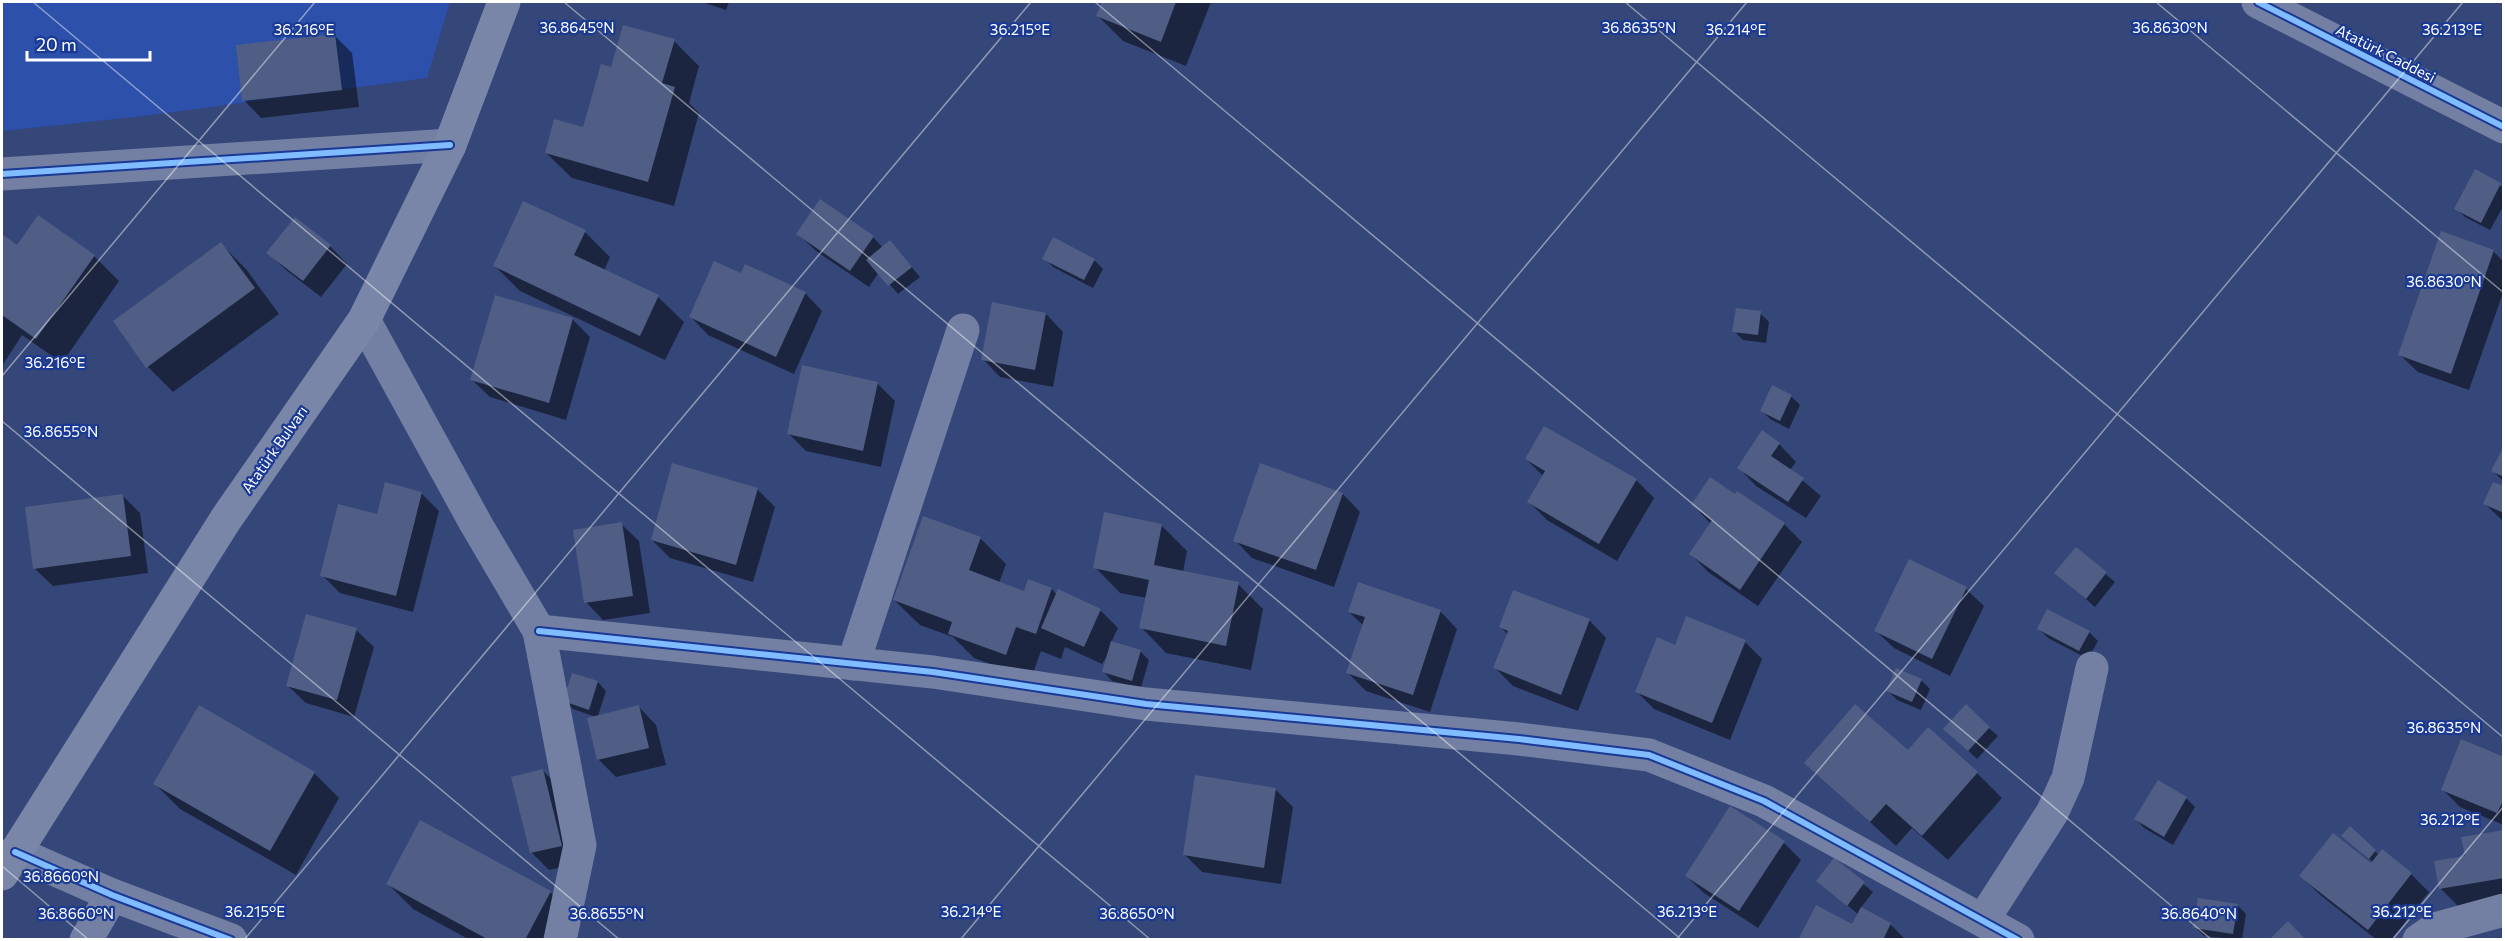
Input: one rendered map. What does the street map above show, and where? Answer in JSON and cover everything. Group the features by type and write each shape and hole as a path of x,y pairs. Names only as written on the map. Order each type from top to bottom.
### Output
{"main road":[{"name":"Atatürk Bulvarı","path":"8,863 226,519 364,320 450,145 504,2"}],"street":[{"name":"Atatürk Caddesi","path":"2258,2 2504,127"},
{"path":"2,174 450,145"},
{"path":"364,320 476,524 539,631 580,845 560,939"},
{"path":"853,664 963,330"},
{"path":"539,631 933,672 1146,705 1519,739 1649,754 1764,801 2018,939"},
{"path":"1983,920 2052,813 2068,778 2092,668"},
{"path":"8,863 112,895 231,939"},
{"path":"86,939 112,895"},
{"path":"2419,939 2435,928 2504,910"}],"shaded area":[{"path":"2,2 450,2 427,78 144,116 2,131"}],"building":[{"path":"1102,2 1176,2 1161,42 1096,16"},
{"path":"623,25 675,39 662,83 675,87 648,182 545,153 554,119 583,127 601,64 611,67"},
{"path":"335,34 342,90 242,101 236,45"},
{"path":"2475,169 2501,183 2481,223 2454,209"},
{"path":"820,199 874,236 850,271 796,234"},
{"path":"523,201 586,230 574,255 659,295 640,336 493,266"},
{"path":"38,215 95,255 36,339 2,315 2,234 17,245"},
{"path":"295,217 331,245 303,281 266,253"},
{"path":"2441,231 2494,250 2451,374 2398,355"},
{"path":"1053,237 1095,259 1084,280 1042,259"},
{"path":"890,240 912,267 888,286 866,260"},
{"path":"221,242 255,288 146,368 113,321"},
{"path":"714,261 741,273 745,264 806,292 776,357 689,317"},
{"path":"495,295 573,318 549,403 470,380"},
{"path":"992,302 1046,313 1035,370 981,360"},
{"path":"1736,308 1761,311 1758,335 1732,332"},
{"path":"802,365 878,382 863,451 787,434"},
{"path":"1772,385 1792,395 1780,421 1760,411"},
{"path":"1544,426 1637,479 1599,544 1527,502 1545,471 1525,459"},
{"path":"1762,430 1780,443 1771,456 1804,478 1788,502 1737,468"},
{"path":"2504,446 2504,477 2491,471"},
{"path":"672,463 758,488 736,565 651,540"},
{"path":"1260,463 1343,493 1316,570 1233,541"},
{"path":"1710,477 1735,494 1737,491 1785,523 1740,590 1689,554 1712,520 1691,505"},
{"path":"385,482 422,492 396,596 320,576 338,504 377,514"},
{"path":"2493,482 2504,486 2504,513 2483,504"},
{"path":"123,494 131,556 33,569 25,507"},
{"path":"1104,512 1162,524 1154,565 1239,582 1226,646 1139,628 1149,580 1093,568"},
{"path":"923,516 981,537 969,570 1024,591 1028,579 1052,588 1036,634 1016,627 1006,655 948,634 952,622 893,600"},
{"path":"622,522 633,596 584,603 573,530"},
{"path":"2076,547 2107,572 2086,599 2054,573"},
{"path":"1909,559 1967,587 1932,659 1874,631"},
{"path":"1358,582 1441,610 1413,695 1346,673 1365,617 1348,612"},
{"path":"1058,589 1101,609 1084,647 1041,628"},
{"path":"1513,590 1590,619 1561,695 1493,668 1508,631 1499,627"},
{"path":"2047,609 2090,631 2079,651 2037,629"},
{"path":"306,614 357,628 337,700 286,686"},
{"path":"1686,616 1746,640 1712,723 1635,692 1657,637 1675,645"},
{"path":"1111,641 1141,650 1132,681 1102,672"},
{"path":"1896,668 1922,679 1912,702 1886,691"},
{"path":"572,673 598,681 589,710 563,701"},
{"path":"1855,704 1908,750 1928,727 1978,772 1922,836 1886,804 1870,822 1804,763"},
{"path":"1966,704 1990,727 1968,751 1943,729"},
{"path":"199,705 315,772 270,851 153,784"},
{"path":"639,705 649,748 597,760 587,718"},
{"path":"2461,739 2504,757 2504,799 2497,813 2441,790"},
{"path":"543,769 562,846 530,853 511,777"},
{"path":"1195,775 1276,788 1264,868 1183,855"},
{"path":"2158,780 2187,797 2164,837 2134,819"},
{"path":"1730,806 1785,841 1739,911 1685,876"},
{"path":"420,820 551,891 525,940 489,940 386,884"},
{"path":"2350,826 2376,850 2369,859 2341,836"},
{"path":"2504,830 2504,878 2439,889 2434,861 2465,856 2461,837"},
{"path":"2333,833 2371,863 2382,849 2412,873 2368,930 2299,876"},
{"path":"1834,858 1865,882 1847,906 1816,881"},
{"path":"2198,898 2238,904 2233,934 2193,928"},
{"path":"1816,905 1852,924 1861,907 1891,923 1883,940 1798,940"},
{"path":"2288,921 2306,940 2269,940"}],"cycle path":[{"path":"2258,2 2504,127"},
{"path":"2,174 450,145"},
{"path":"539,631 933,672 1146,704 1519,739 1649,755 1764,801 2018,940"},
{"path":"15,852 112,895 231,940"}]}
